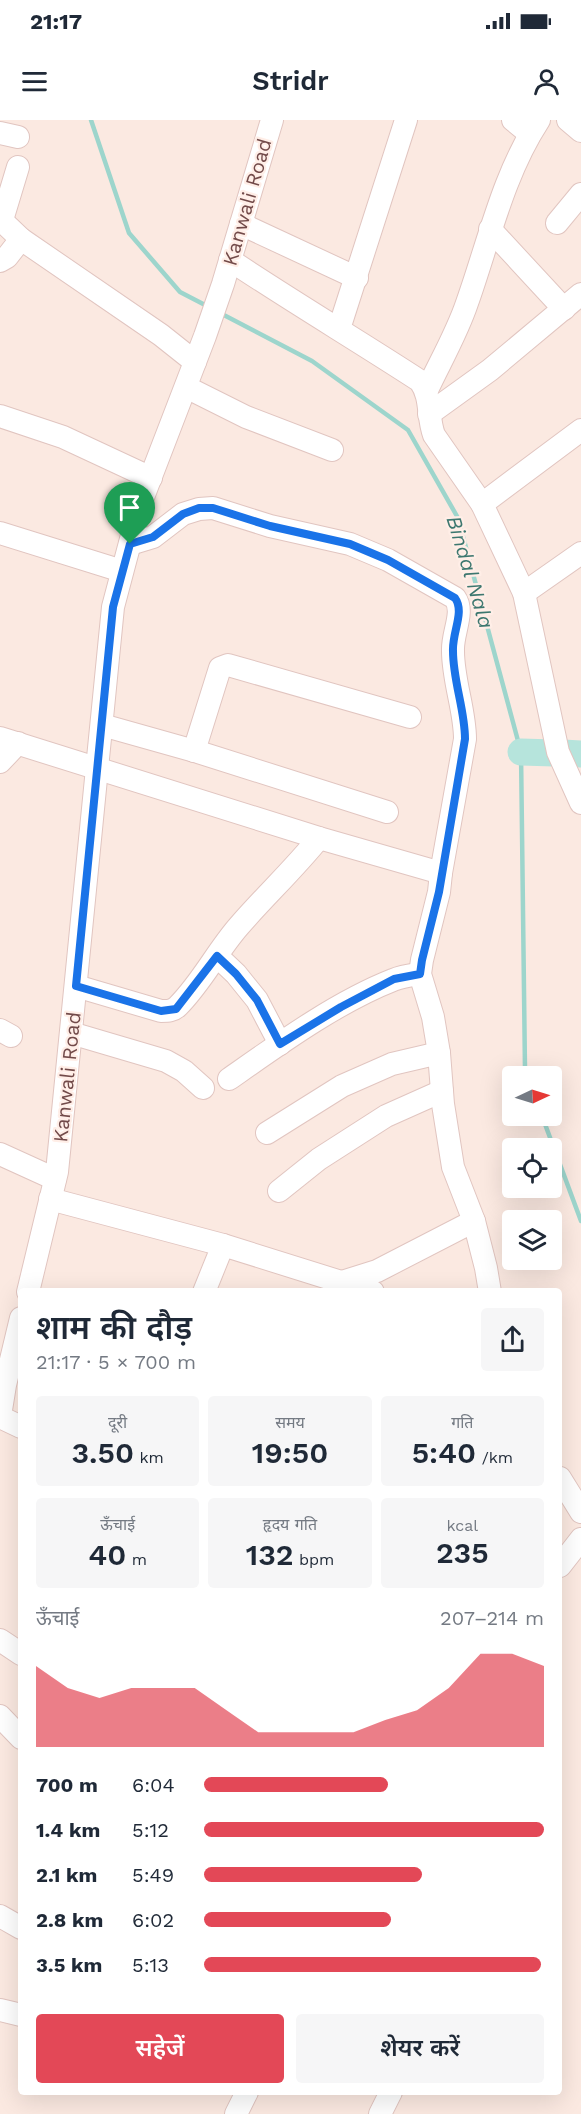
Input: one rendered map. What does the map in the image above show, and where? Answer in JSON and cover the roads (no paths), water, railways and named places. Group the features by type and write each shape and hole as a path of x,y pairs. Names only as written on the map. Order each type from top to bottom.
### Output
{"street":[{"name":"Kanwali Road","path":"29,1288 53,1189 76,986 113,607 140,505 206,336 272,120"},
{"path":"339,329 406,120"},
{"path":"568,120 581,131"},
{"path":"528,125 490,229 467,304 427,390 430,423 434,435 482,504 524,593 558,752 575,773 581,803"},
{"path":"18,167 1,220 21,239 161,335 195,362"},
{"path":"557,223 581,194"},
{"path":"241,224 357,278"},
{"path":"490,229 564,309"},
{"path":"0,261 7,257 21,239"},
{"path":"230,260 302,308 420,381 427,390"},
{"path":"429,414 490,370 581,294"},
{"path":"186,387 246,417 332,450"},
{"path":"0,416 63,437 151,478"},
{"path":"482,504 581,430"},
{"path":"130,544 153,537 183,514 199,508 213,508 270,526 350,544 388,560 455,598 460,604 453,651 465,725 465,739 439,892 420,974 433,1017 453,1167 474,1221 489,1288"},
{"path":"0,533 122,571"},
{"path":"524,593 581,553"},
{"path":"194,752 220,668 228,665 410,717"},
{"path":"102,725 387,812"},
{"path":"0,762 9,741 320,838 441,873"},
{"path":"76,986 161,1011 176,1009 238,927 320,838"},
{"path":"217,956 236,974 257,1000 280,1044"},
{"path":"230,1079 280,1044 341,1007 394,979 420,974"},
{"path":"71,1033 166,1061 184,1071 203,1088"},
{"path":"267,1133 342,1086 392,1064 439,1053"},
{"path":"279,1191 319,1159 386,1116 442,1091"},
{"path":"0,1154 53,1189 361,1288"},
{"path":"342,1282 377,1271 474,1221"},
{"path":"206,1288 223,1245"},
{"path":"18,1328 2,1384 0,1416 18,1425"},
{"path":"562,1481 581,1512"},
{"path":"562,1563 581,1539"},
{"path":"0,1641 18,1652"},
{"path":"0,1716 18,1735"},
{"path":"0,1916 18,1926"},
{"path":"0,2010 18,2014"},
{"path":"236,2114 246,2095"},
{"path":"380,2114 390,2095"}],"waterway":[{"name":"Bindal Nala","path":"91,120 129,233 180,292 207,306"},
{"name":"Bindal Nala","path":"220,313 312,361 408,430 458,518 521,752 525,1066"},
{"path":"521,752 554,753"},
{"path":"563,753 581,754"},
{"name":"Bindal Nala","path":"546,1126 581,1221"}]}
